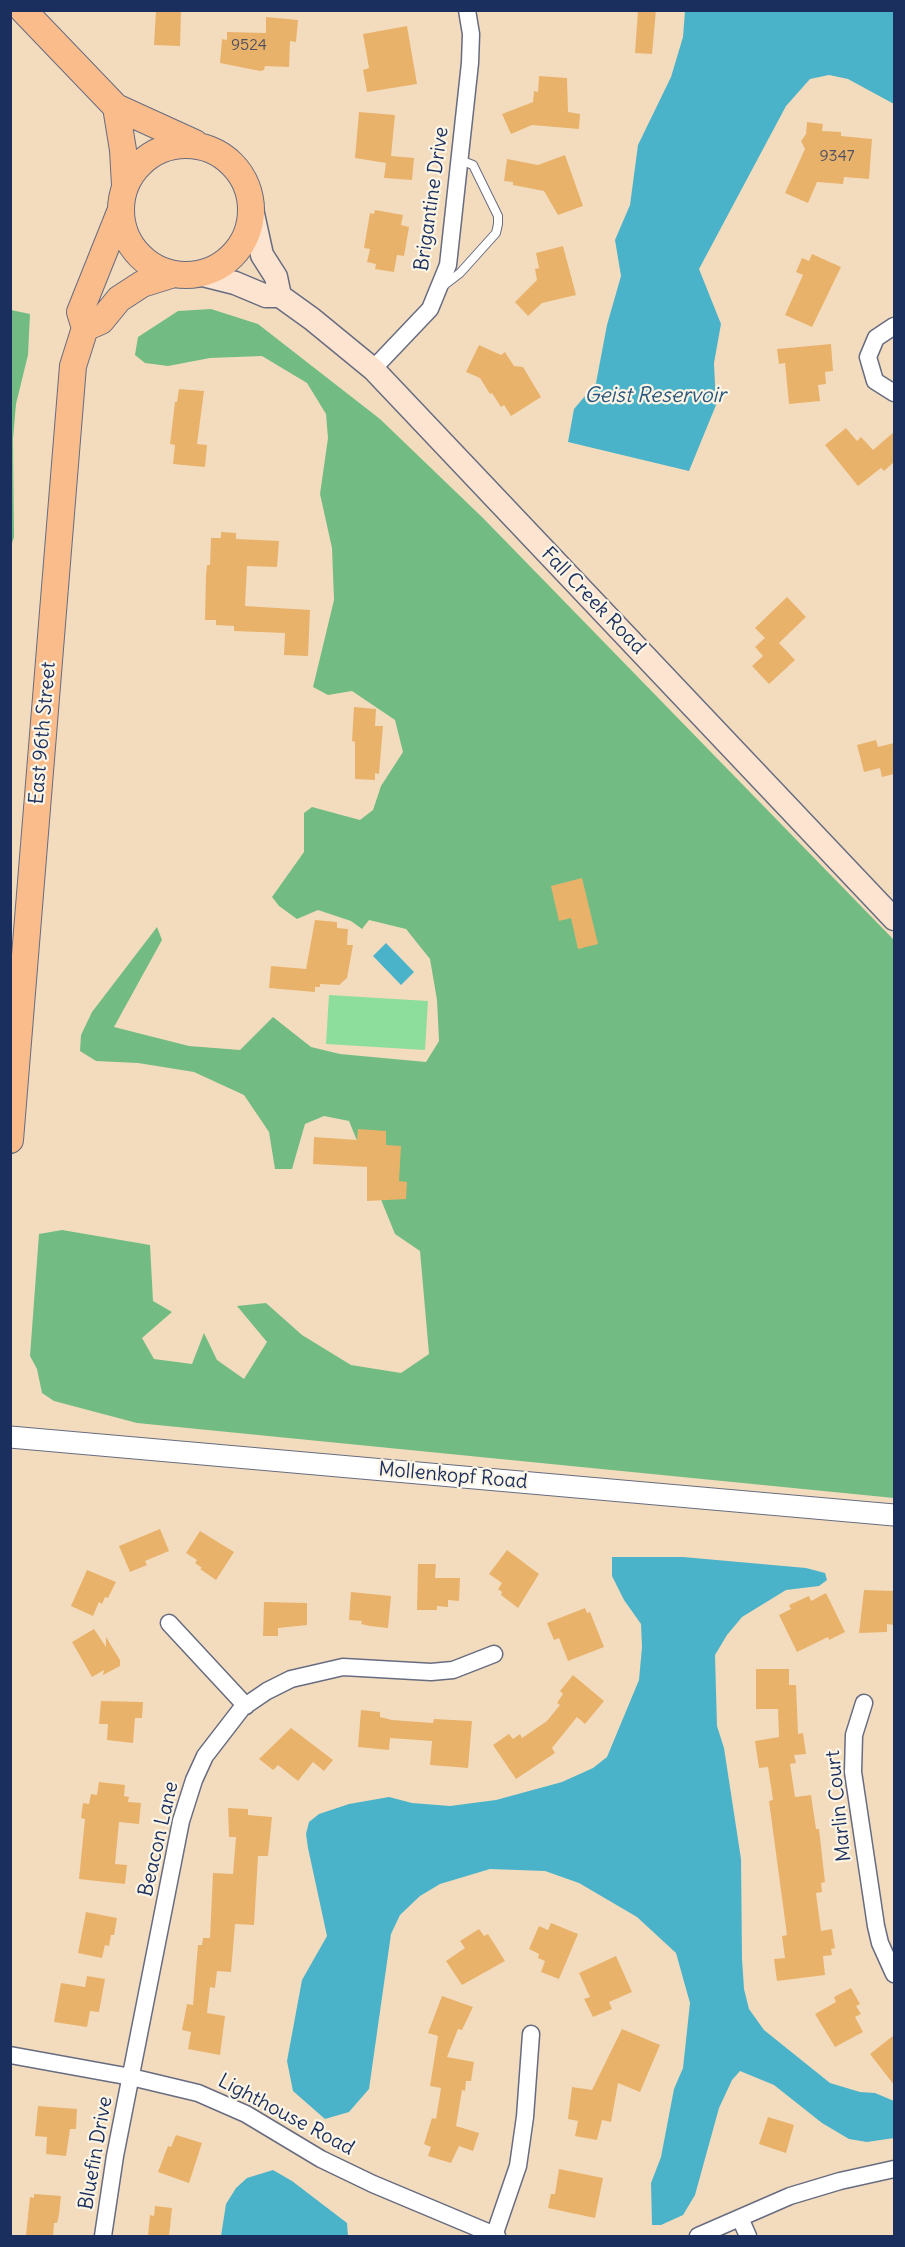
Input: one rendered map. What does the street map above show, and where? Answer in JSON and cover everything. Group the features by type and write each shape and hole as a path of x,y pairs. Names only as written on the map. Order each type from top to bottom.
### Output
{"main road":[{"path":"22,10 116,107 209,148 221,155 240,174 250,200 262,255 276,277 280,296"},
{"path":"116,107 123,150 125,185 120,212 126,236 140,257 161,271 174,274 199,274 225,262 243,242 248,228 250,200"},
{"path":"125,185 141,162 166,147 195,145 209,148"},
{"name":"East 96th Street","path":"10,1140 13,1074 72,366 85,328 80,312 120,212"},
{"path":"85,328 101,321 119,299 136,288 174,274"},
{"name":"Fall Creek Road","path":"199,274 235,283 266,296 280,296 373,369 894,919"}],"street":[{"name":"Brigantine Drive","path":"373,369 421,321 440,288 452,242 471,55 467,10"},
{"path":"894,327 876,338 868,357 875,381 894,393"},
{"name":"Mollenkopf Road","path":"10,1437 894,1515"},
{"path":"169,1623 246,1706"},
{"name":"Beacon Lane","path":"131,2077 188,1796 206,1756 234,1716 283,1682 325,1669 360,1666 438,1671 467,1666 494,1654"},
{"name":"Marlin Court","path":"864,1703 854,1735 853,1772 876,1926 880,1943 894,1974"},
{"path":"495,2236 518,2166 525,2117 531,2034"},
{"name":"Lighthouse Road","path":"10,2055 181,2087 214,2099 363,2179 495,2236"},
{"name":"Bluefin Drive","path":"103,2236 131,2077"},
{"path":"698,2236 774,2202 831,2183 894,2169"},
{"path":"740,2218 748,2236"}],"lane":[{"path":"440,288 460,273 496,233 498,224 498,216 473,165 460,160"}],"green space":[{"path":"211,309 258,324 380,419 483,518 894,940 894,1498 137,1423 54,1401 42,1393 37,1369 30,1356 39,1234 62,1230 150,1245 153,1301 172,1312 142,1338 154,1359 192,1364 204,1333 217,1360 244,1379 267,1342 237,1306 266,1303 302,1335 351,1365 401,1373 429,1354 420,1251 395,1234 349,1121 324,1116 305,1124 292,1169 275,1169 269,1132 244,1095 194,1072 138,1063 96,1061 80,1051 81,1035 92,1012 157,927 162,940 114,1027 189,1046 240,1050 273,1017 311,1047 340,1054 426,1062 439,1041 437,1000 430,959 406,929 369,920 362,929 351,921 318,910 297,919 279,906 272,897 304,852 304,813 312,807 360,820 373,810 381,786 403,752 395,720 352,691 328,695 313,687 334,600 332,548 320,494 328,438 326,414 307,383 262,356 210,358 168,366 145,363 135,355 138,337 178,311"},
{"path":"11,310 30,314 28,355 16,404 13,439 14,537 11,546"},
{"path":"329,995 428,1001 425,1050 326,1044"}],"water":[{"name":"Geist Reservoir","path":"685,11 894,11 894,104 848,79 829,75 810,79 786,106 699,269 721,324 714,363 716,405 689,471 568,442 574,409 596,383 607,325 621,276 615,240 630,205 638,145 671,77 683,37"},
{"path":"386,943 414,972 401,985 373,956"},
{"path":"612,1557 683,1557 806,1568 825,1573 827,1580 819,1586 786,1590 742,1617 727,1635 715,1655 717,1726 724,1748 741,1859 744,1989 749,2009 764,2030 830,2083 860,2092 875,2093 894,2101 894,2138 867,2142 849,2139 822,2123 774,2085 740,2071 732,2080 719,2108 695,2195 683,2215 661,2225 652,2225 651,2183 661,2157 674,2089 683,2068 690,2003 676,1953 637,1917 579,1883 545,1871 490,1869 440,1884 420,1896 400,1915 391,1934 369,2089 349,2112 325,2119 293,2091 287,2061 302,1980 327,1936 308,1848 306,1834 309,1822 319,1814 349,1804 389,1797 412,1803 450,1806 496,1800 562,1782 593,1768 607,1757 639,1680 642,1647 641,1624 624,1600 612,1576"},
{"path":"273,2170 292,2181 347,2223 348,2236 221,2236 226,2204 236,2188 247,2178"}],"building":[{"path":"156,10 181,10 180,46 154,45"},
{"path":"638,10 656,10 652,54 635,53"},
{"path":"266,17 298,20 296,42 290,41 289,67 265,66 264,70 260,71 220,63 222,39 227,40 227,32 266,33"},
{"path":"407,26 417,84 367,92 363,70 369,68 363,34"},
{"path":"539,76 567,78 568,112 580,114 579,129 532,125 511,134 502,114 533,102 534,91 538,92"},
{"path":"359,112 395,115 391,156 414,158 412,180 384,178 386,163 355,158"},
{"path":"807,122 823,124 822,131 841,132 841,136 872,139 869,179 844,177 843,184 817,182 808,203 785,193 805,149 801,141 806,134"},
{"path":"565,155 583,206 558,215 544,191 504,181 507,159 538,165"},
{"path":"375,210 403,215 401,225 409,227 404,256 397,255 394,272 375,269 376,264 367,262 370,249 364,248 370,213 374,214"},
{"path":"563,246 576,295 542,303 528,316 515,302 537,280 535,269 539,268 536,253"},
{"path":"812,254 841,267 812,327 785,315 803,275 796,272 802,258 809,261"},
{"path":"831,344 833,371 825,372 826,384 818,385 820,401 789,404 785,363 779,364 777,349"},
{"path":"479,345 501,355 505,352 514,366 523,367 541,397 511,416 504,405 501,407 492,393 490,394 480,378 466,372"},
{"path":"179,389 204,391 197,444 207,445 205,467 173,464 175,445 170,444 175,402 177,402"},
{"path":"846,428 857,441 861,437 873,450 894,432 894,462 884,471 881,468 858,486 825,445"},
{"path":"221,532 236,533 236,539 279,541 277,567 247,566 245,606 310,610 308,656 284,655 285,633 234,631 234,626 216,625 216,620 205,620 206,575 207,565 210,565 211,538 221,538"},
{"path":"787,597 806,617 779,643 795,660 769,684 752,666 763,656 755,647 765,638 755,628"},
{"path":"354,707 376,709 375,726 383,726 379,774 375,773 375,780 355,779 355,742 352,741"},
{"path":"876,740 878,747 894,743 894,774 882,777 880,768 864,772 857,745"},
{"path":"582,878 598,944 578,949 571,918 559,921 551,886"},
{"path":"315,920 337,922 337,928 348,929 347,945 353,945 347,978 339,985 320,984 320,987 315,987 315,992 269,988 271,966 306,969"},
{"path":"358,1129 386,1131 386,1145 401,1146 399,1181 407,1182 406,1199 367,1201 367,1167 313,1164 314,1137 357,1140"},
{"path":"160,1529 169,1551 145,1561 147,1565 130,1572 119,1546"},
{"path":"200,1531 234,1552 216,1580 200,1569 202,1568 195,1563 197,1560 186,1553"},
{"path":"507,1550 539,1574 518,1608 501,1595 502,1592 498,1589 502,1583 489,1574"},
{"path":"418,1564 436,1564 435,1578 460,1578 459,1601 448,1600 448,1607 437,1606 437,1610 417,1610"},
{"path":"87,1570 116,1582 108,1598 105,1597 102,1604 99,1602 93,1616 71,1606"},
{"path":"864,1590 894,1591 894,1625 887,1624 887,1632 859,1633"},
{"path":"351,1592 391,1596 388,1628 349,1620"},
{"path":"826,1593 845,1632 829,1640 828,1637 797,1652 779,1615 791,1609 789,1605 809,1596 811,1601"},
{"path":"264,1602 307,1603 307,1625 278,1628 278,1636 263,1636"},
{"path":"585,1608 587,1613 590,1612 604,1647 568,1661 559,1638 554,1640 547,1623"},
{"path":"94,1629 106,1647 106,1637 120,1660 120,1666 103,1675 104,1670 92,1677 72,1642"},
{"path":"756,1669 789,1669 789,1685 796,1685 798,1734 803,1733 806,1754 794,1755 796,1763 790,1764 795,1797 811,1795 816,1829 819,1829 825,1882 821,1883 822,1892 816,1893 821,1931 832,1929 835,1948 831,1949 832,1955 823,1956 825,1975 777,1981 774,1959 785,1958 782,1936 787,1935 769,1801 773,1800 768,1767 759,1768 755,1741 779,1737 778,1709 756,1709"},
{"path":"573,1675 604,1701 585,1724 577,1717 552,1748 555,1753 516,1779 493,1745 509,1734 513,1739 520,1734 522,1738 547,1721 560,1705 557,1703 563,1694 560,1691"},
{"path":"101,1701 143,1702 142,1718 135,1718 133,1743 107,1740 108,1724 99,1724"},
{"path":"361,1710 380,1712 380,1717 392,1720 433,1723 434,1719 472,1721 468,1768 430,1765 432,1741 390,1738 389,1750 358,1747"},
{"path":"291,1728 333,1760 324,1771 313,1762 298,1781 278,1765 273,1770 259,1759"},
{"path":"99,1782 125,1785 124,1796 129,1797 128,1802 141,1803 139,1824 119,1822 115,1864 127,1865 125,1884 79,1879 85,1819 81,1818 83,1803 89,1804 91,1794 97,1795"},
{"path":"228,1808 248,1809 248,1815 272,1817 268,1856 258,1856 254,1925 235,1924 231,1972 217,1971 215,1988 210,1987 207,2013 225,2016 220,2055 188,2049 191,2032 182,2030 187,2004 193,2005 198,1945 202,1945 203,1938 210,1938 213,1873 233,1874 236,1837 229,1837"},
{"path":"86,1912 117,1918 114,1935 111,1935 109,1946 105,1945 102,1958 78,1953"},
{"path":"551,1923 578,1934 559,1979 541,1972 545,1961 538,1958 539,1954 529,1949 539,1926 548,1930"},
{"path":"479,1929 484,1936 488,1934 505,1961 462,1985 446,1961 465,1948 460,1941"},
{"path":"616,1956 632,1992 609,2002 612,2009 593,2017 584,1999 590,1997 579,1973"},
{"path":"87,1976 105,1979 99,2012 90,2011 87,2027 54,2022 61,1983 85,1987"},
{"path":"851,1988 860,2004 856,2006 861,2014 855,2017 863,2032 835,2047 815,2014 836,2002 834,1997"},
{"path":"442,1996 473,2007 462,2030 458,2029 447,2057 474,2062 471,2081 466,2081 465,2091 462,2090 456,2126 479,2133 473,2151 459,2146 451,2163 428,2156 431,2147 424,2144 432,2118 436,2119 441,2088 430,2086 438,2036 428,2033"},
{"path":"622,2029 660,2045 640,2092 618,2083 611,2122 602,2120 597,2140 575,2136 578,2121 568,2119 572,2087 592,2090"},
{"path":"894,2035 894,2085 870,2054"},
{"path":"38,2106 77,2109 76,2129 70,2129 66,2156 46,2154 47,2137 35,2136"},
{"path":"768,2117 794,2125 786,2153 759,2144"},
{"path":"176,2135 202,2143 189,2183 158,2172 168,2146 171,2147"},
{"path":"559,2169 603,2178 595,2218 548,2208 551,2194 555,2194"},
{"path":"34,2194 61,2196 53,2236 26,2235 30,2197 34,2198"},
{"path":"155,2206 172,2208 169,2236 148,2236 150,2215 154,2216"}]}
